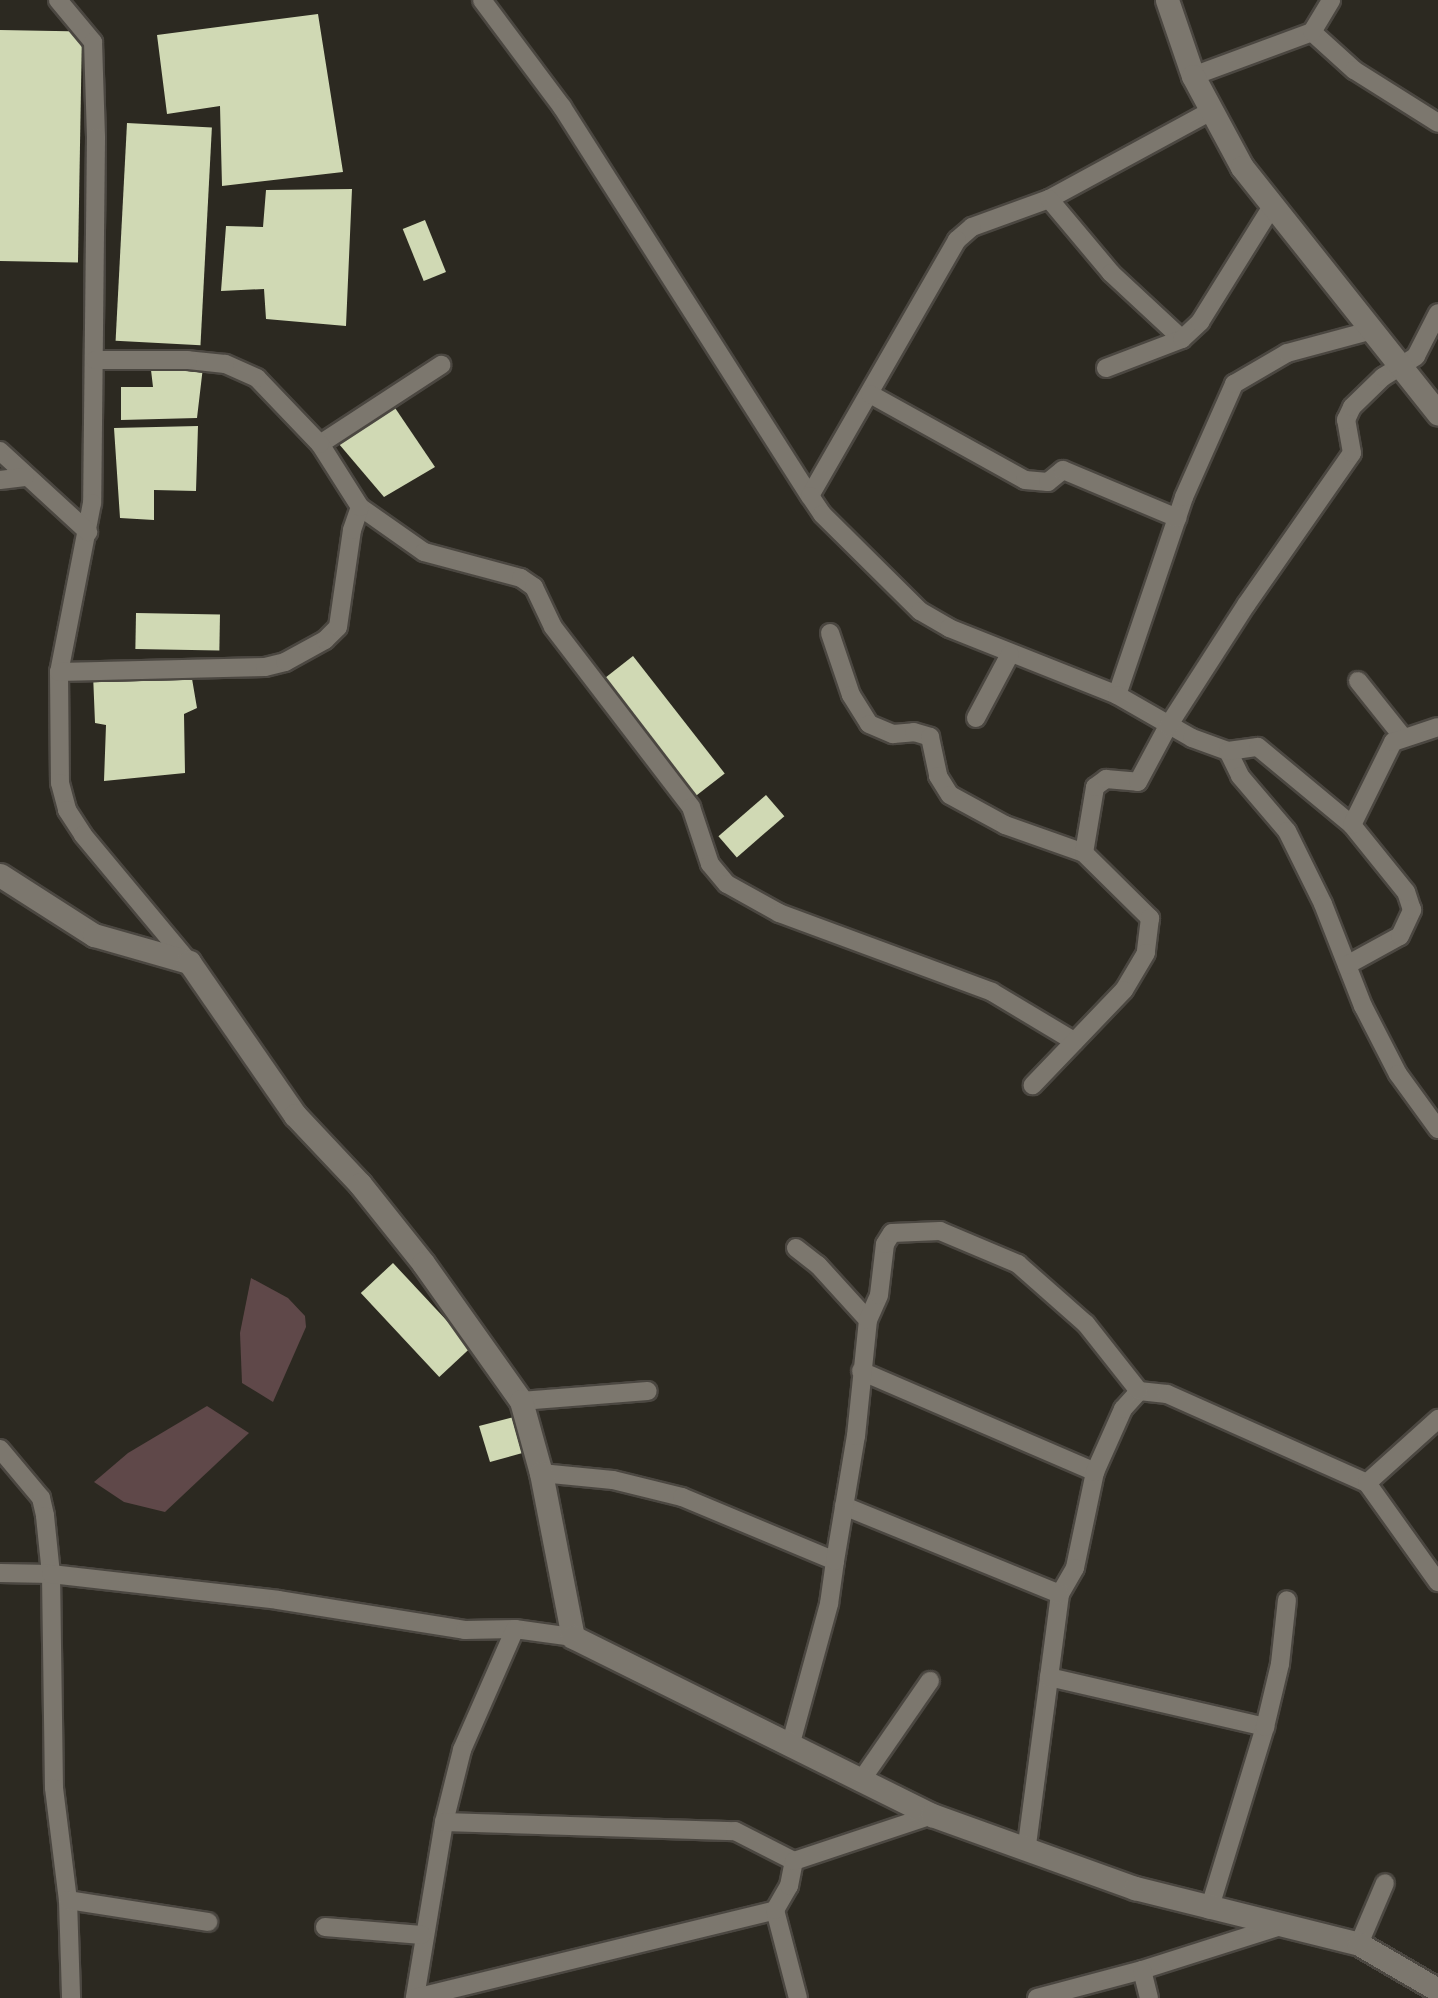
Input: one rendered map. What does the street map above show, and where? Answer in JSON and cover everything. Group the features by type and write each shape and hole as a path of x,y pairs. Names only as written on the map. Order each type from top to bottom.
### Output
{"street":[{"path":"58,0 93,42 95,360 88,532 59,672 60,783 67,810 189,962 295,1115 387,1217 521,1401 541,1473 573,1637"},
{"path":"482,0 562,107 810,496 872,568 920,611 1010,654 1117,695 1168,726 1228,751 1258,747 1352,825 1406,892 1412,910 1400,936 1347,965"},
{"path":"1167,0 1193,76 1211,111 1271,208 1402,364 1438,413"},
{"path":"1193,76 1312,33 1331,0"},
{"path":"1312,33 1354,71 1438,123"},
{"path":"810,496 957,240 972,227 1049,200 1211,111"},
{"path":"1049,200 1093,254 1182,339"},
{"path":"1106,369 1182,339 1211,306 1271,208"},
{"path":"1083,853 1099,780 1138,782 1168,726 1352,453 1346,419 1352,407 1426,344 1438,313"},
{"path":"1117,695 1177,519 1229,394 1242,376 1287,353 1373,330"},
{"path":"95,360 225,364 257,378 320,444 360,507 424,552 521,578 534,587 553,627 691,807 710,864 727,884 779,913 992,992 1074,1041"},
{"path":"320,444 441,365"},
{"path":"870,394 1025,480 1048,482 1063,470 1177,519"},
{"path":"0,451 25,477 88,532"},
{"path":"0,480 25,477"},
{"path":"59,672 265,667 295,657 338,627 352,530 360,507"},
{"path":"830,633 860,716 882,731 930,737 938,776 950,795 1005,825 1083,853 1150,918 1146,953 1124,990 1033,1085"},
{"path":"976,719 1010,654"},
{"path":"1358,681 1402,736"},
{"path":"1352,825 1381,760 1402,736 1438,727"},
{"path":"1228,751 1240,776 1287,831 1398,1074 1438,1129"},
{"path":"0,875 94,935 118,946 189,962"},
{"path":"790,1747 829,1604 867,1320 879,1295 885,1244 892,1233 940,1231 1018,1264 1086,1324 1139,1391 1167,1394 1367,1483 1438,1581"},
{"path":"796,1248 818,1265 867,1320"},
{"path":"861,1371 1095,1472"},
{"path":"521,1401 648,1391"},
{"path":"1027,1851 1060,1594 1075,1569 1095,1472 1123,1409 1139,1391"},
{"path":"1367,1483 1408,1443 1438,1419"},
{"path":"0,1449 41,1498 51,1574 54,1788 68,1900 71,1998"},
{"path":"541,1473 612,1480 682,1497 835,1561"},
{"path":"844,1506 1060,1594"},
{"path":"0,1573 51,1574 278,1600 465,1630 515,1629 573,1637 860,1782 932,1815 1027,1851 1209,1910 1359,1944 1438,1990"},
{"path":"1209,1910 1265,1727 1280,1664 1287,1600"},
{"path":"515,1629 462,1750 444,1822 422,1935 415,1998 775,1910"},
{"path":"1049,1677 1265,1727"},
{"path":"860,1782 930,1681"},
{"path":"444,1822 734,1831 794,1861 932,1815"},
{"path":"794,1861 789,1886 775,1910 798,1998"},
{"path":"1359,1944 1385,1883"},
{"path":"68,1900 208,1922"},
{"path":"1037,1998 1142,1970 1284,1925"},
{"path":"325,1927 422,1935"},
{"path":"1142,1970 1149,1998"}],"shaded area":[{"path":"251,1278 288,1298 305,1316 306,1327 273,1402 242,1383 240,1333"},
{"path":"207,1406 249,1433 165,1512 124,1502 94,1482 128,1453"}],"building":[{"path":"318,14 343,172 222,186 220,106 167,114 157,35"},
{"path":"0,30 82,31 78,262 0,261"},
{"path":"127,123 212,127 200,345 116,341"},
{"path":"352,189 346,326 266,319 264,289 221,291 226,226 263,227 266,190"},
{"path":"425,220 446,272 424,281 403,229"},
{"path":"203,367 197,418 121,420 121,387 153,387 151,370"},
{"path":"389,399 435,467 384,497 333,437"},
{"path":"198,426 196,491 154,490 154,520 120,518 114,428"},
{"path":"136,613 220,614 219,650 135,649"},
{"path":"633,656 725,773 696,796 605,678"},
{"path":"190,667 197,708 184,714 185,773 104,781 106,725 95,723 93,674"},
{"path":"766,795 784,816 737,857 718,836"},
{"path":"393,1263 471,1347 439,1377 361,1293"},
{"path":"522,1415 526,1452 490,1462 479,1426"}]}
